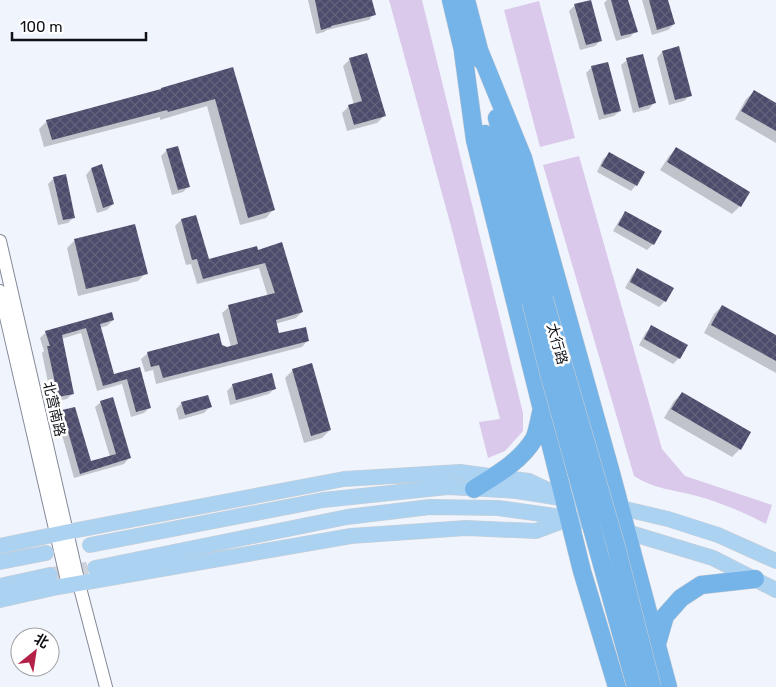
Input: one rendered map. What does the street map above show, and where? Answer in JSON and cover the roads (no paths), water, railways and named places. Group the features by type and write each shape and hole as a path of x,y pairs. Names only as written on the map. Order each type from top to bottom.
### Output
{"highway":[{"name":"太行路","path":"452,0 471,51 538,300 616,546 652,687"},
{"name":"太行路","path":"466,0 471,51"},
{"path":"471,51 475,140 582,571 617,687"},
{"path":"471,51 523,158 621,508 668,687"},
{"name":"太行路","path":"538,300 550,377 636,687"},
{"path":"474,488 506,468 524,453 535,438 542,406"},
{"path":"657,644 665,616 680,598 701,585 755,578"}],"main road":[{"path":"0,546 344,479 460,472 530,481 565,498"},
{"path":"90,545 323,500 448,487 517,491 621,508 668,519 718,535 776,560"},
{"path":"94,568 347,517 430,507 498,508 570,518 627,532 712,558 776,590"},
{"path":"0,600 74,584 351,536 466,528 536,531 570,518"},
{"path":"0,562 46,553"},
{"path":"0,586 50,575"}],"street":[{"name":"北营南路","path":"0,241 62,533"},
{"name":"北营南路","path":"0,291 74,584 106,687"}],"tunnel":[{"path":"50,575 95,568"}]}
